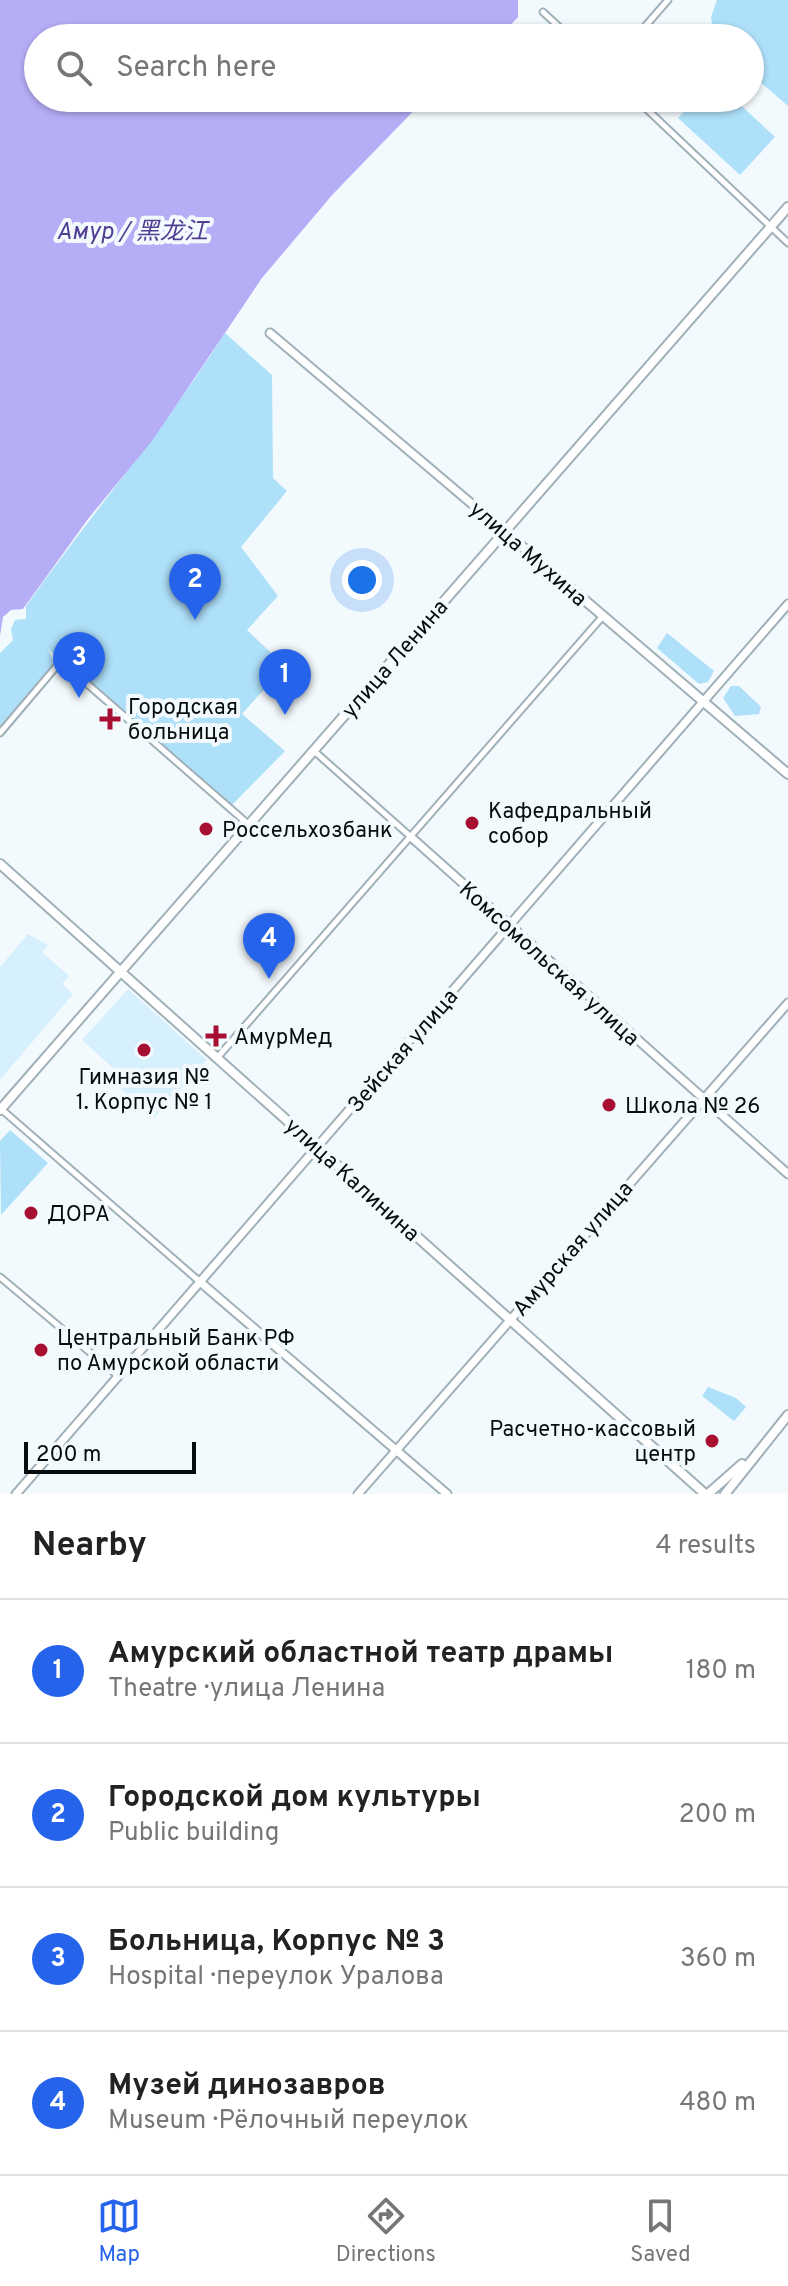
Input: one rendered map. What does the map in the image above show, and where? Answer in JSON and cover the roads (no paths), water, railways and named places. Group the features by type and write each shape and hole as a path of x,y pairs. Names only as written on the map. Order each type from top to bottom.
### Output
{"main road":[{"name":"улица Ленина","path":"0,1109 788,207"},
{"name":"улица Мухина","path":"505,532 788,774"},
{"name":"улица Калинина","path":"0,864 706,1494"},
{"path":"725,1494 788,1415"},
{"path":"706,1494 755,1453"}],"street":[{"path":"647,24 668,0"},
{"path":"543,12 556,24"},
{"path":"650,112 788,243"},
{"name":"улица Мухина","path":"270,333 505,532"},
{"name":"Зейская улица","path":"16,1494 788,604"},
{"path":"217,1058 603,616"},
{"path":"0,733 61,661 248,824"},
{"name":"Комсомольская улица","path":"313,750 702,1101 788,1174"},
{"name":"Амурская улица","path":"358,1494 788,1003"},
{"path":"0,1109 447,1494"},
{"path":"0,1277 117,1375"}],"water":[{"name":"Амур / 黑龙江","path":"0,0 518,0 518,17 512,24 24,24 24,112 412,112 333,194 262,278 152,441 88,519 23,609 11,610 3,617 0,636"}],"place":[{"name":"Городской дом культуры","path":"195,620"},
{"name":"Больница, Корпус № 3","path":"79,698"},
{"name":"Амурский областной театр драмы","path":"285,715"},
{"name":"Городская больница","path":"110,719"},
{"name":"Кафедральный собор","path":"472,823"},
{"name":"Россельхозбанк","path":"206,829"},
{"name":"Музей динозавров","path":"269,979"},
{"name":"АмурМед","path":"216,1036"},
{"name":"Гимназия № 1. Корпус № 1","path":"144,1050"},
{"name":"Школа № 26","path":"609,1105"},
{"name":"ДОРА","path":"31,1213"},
{"name":"Центральный Банк РФ по Амурской области","path":"41,1350"},
{"name":"Расчетно-кассовый центр","path":"712,1441"}]}
